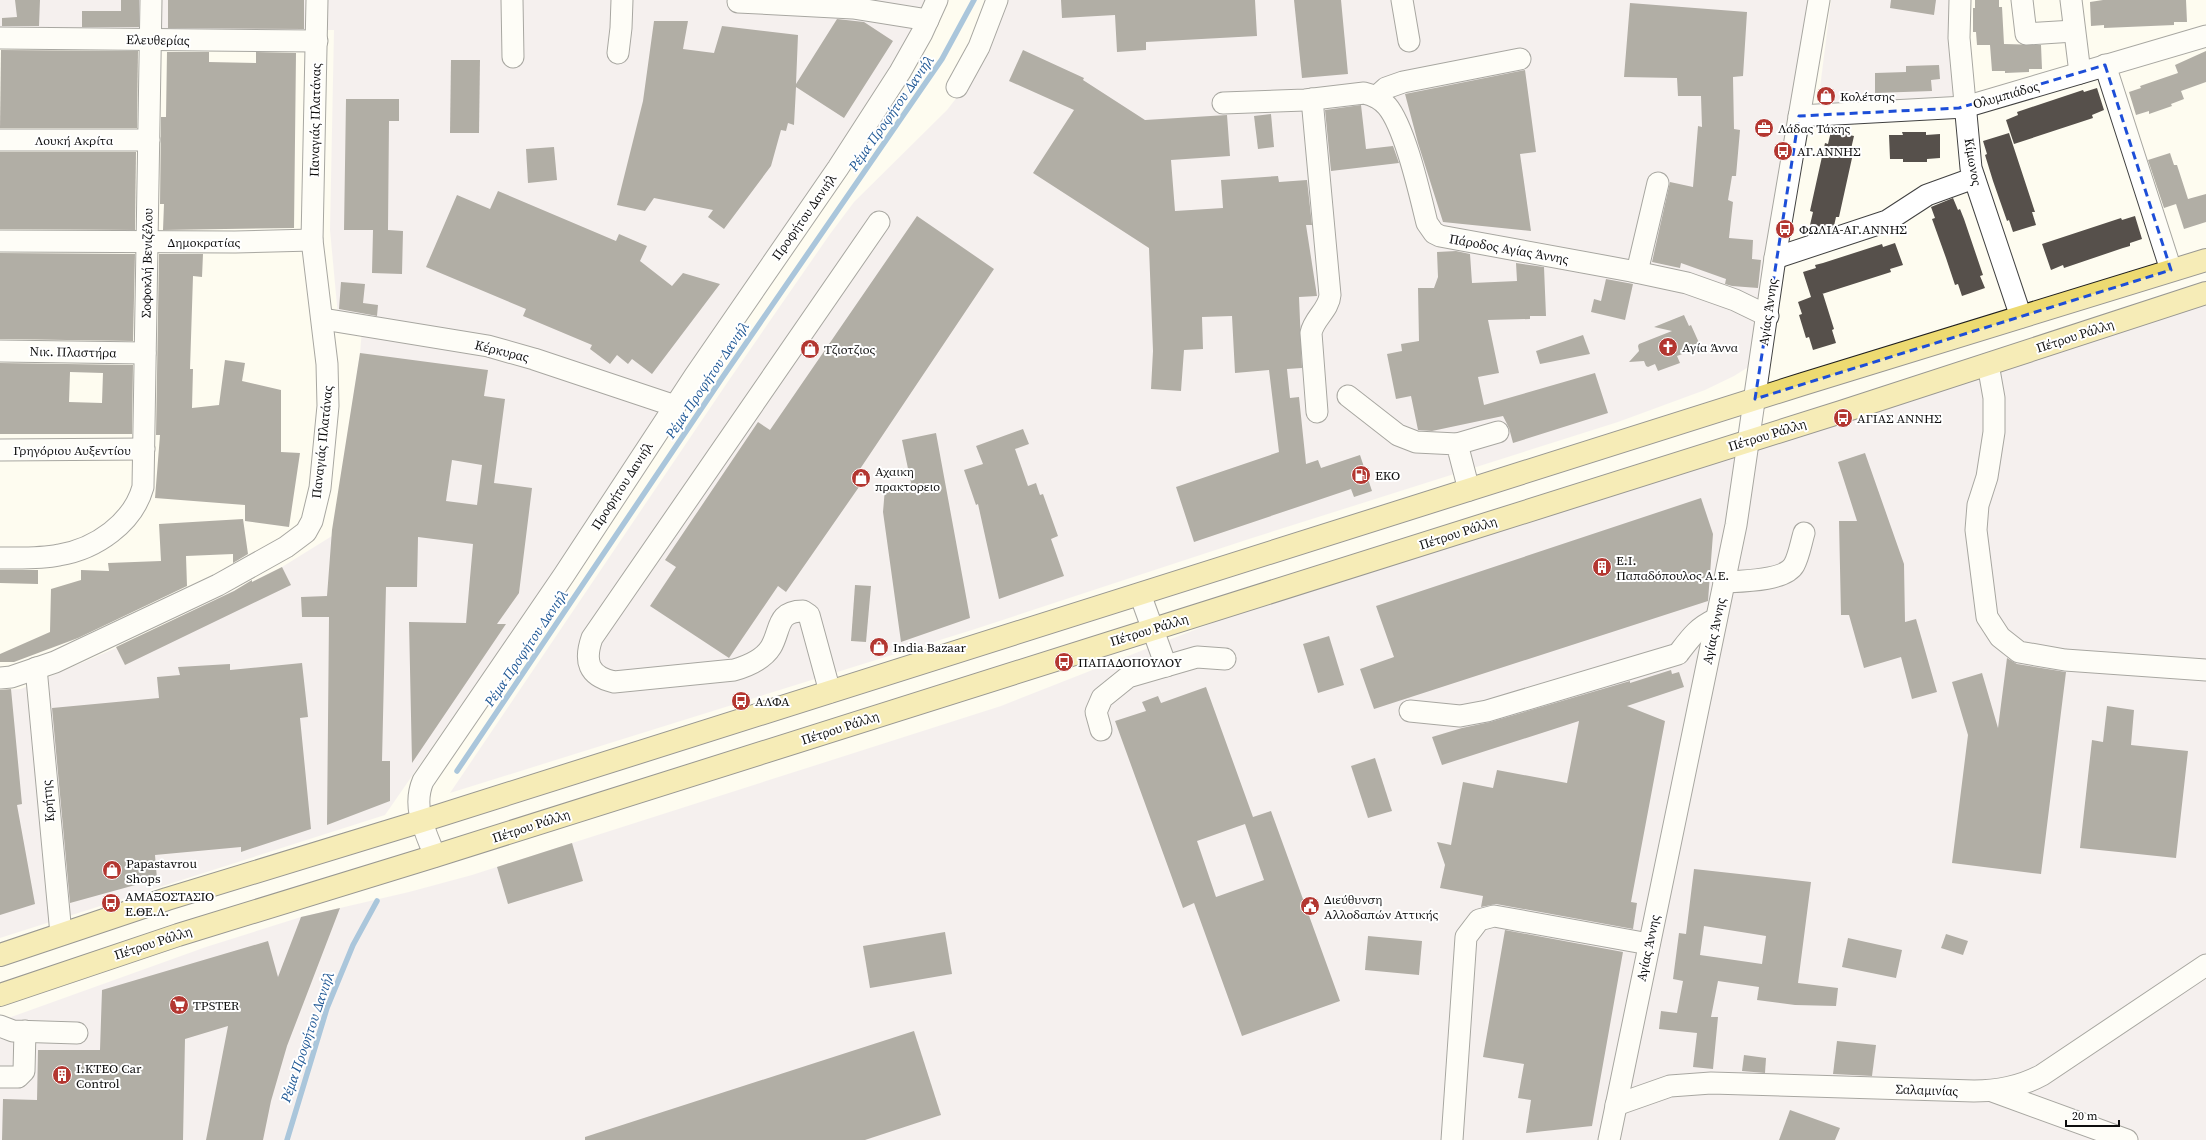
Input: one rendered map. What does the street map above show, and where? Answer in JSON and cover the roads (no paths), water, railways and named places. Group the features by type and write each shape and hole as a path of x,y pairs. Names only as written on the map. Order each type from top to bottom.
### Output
{"main road":[{"path":"0,955 167,899 422,822 1755,399 2206,260"},
{"name":"Πέτρου Ράλλη","path":"0,995 178,935 435,856 1749,441 2206,293"}],"street":[{"name":"Σοφοκλή Βενιζέλου","path":"0,558 60,555 90,544 112,532 125,521 139,500 143,487 151,0"},
{"name":"Παναγιάς Πλατάνας","path":"0,678 36,668 83,650 218,585 286,547 306,532 312,521 320,488 328,406 327,364 323,319 312,240 318,0"},
{"path":"512,0 513,57"},
{"path":"618,53 622,0"},
{"name":"Προφήτου Δανιήλ","path":"435,856 422,822 418,804 418,792 423,781 564,575 675,406 846,156 900,72 937,0"},
{"path":"957,87 979,46 997,0"},
{"path":"1402,0 1409,41"},
{"name":"Αγίας Άννης","path":"1609,1140 1736,525 1768,316 1775,258 1819,0"},
{"name":"Κίμωνος","path":"1960,0 1959,38 1965,107 1974,178 2021,317"},
{"path":"2022,0 2026,34 2074,31"},
{"path":"2071,0 2080,73"},
{"path":"738,2 853,8 928,20"},
{"name":"Ολυμπιάδος","path":"1799,116 1965,107 2206,36"},
{"name":"Ελευθερίας","path":"0,38 317,41"},
{"path":"1223,104 1312,99 1364,93 1376,97 1386,88 1403,82 1520,59"},
{"path":"2105,65 2172,270"},
{"name":"Πάροδος Αγίας Άννης","path":"1376,97 1387,106 1400,131 1427,223 1434,233 1445,238 1637,272 1714,291 1768,316"},
{"path":"1312,99 1330,295 1328,305 1315,322 1311,333 1317,412"},
{"name":"Λουκή Ακρίτα","path":"0,140 148,140"},
{"path":"1775,258 1887,221 1927,195 1974,178"},
{"path":"1637,272 1658,183"},
{"path":"830,692 809,615 803,611 788,613 782,620 771,648 764,655 744,667 734,670 614,682 596,675 591,668 588,651 592,638 879,222"},
{"name":"Δημοκρατίας","path":"0,241 147,242 312,240"},
{"name":"Κέρκυρας","path":"323,319 488,346 534,359 675,406"},
{"name":"Νικ. Πλαστήρα","path":"0,351 145,353"},
{"path":"1988,364 1994,398 1994,432 1987,477 1978,505 1976,530 1987,617 2000,637 2019,652 2065,660 2206,670"},
{"path":"1348,396 1398,435 1416,442 1457,444 1498,432"},
{"path":"1457,444 1469,490"},
{"name":"Γρηγόριου Αυξεντίου","path":"0,450 144,450"},
{"path":"1724,582 1757,580 1784,574 1794,566 1804,533"},
{"path":"1140,594 1166,666"},
{"path":"1410,711 1460,716 1487,711 1678,654 1702,625 1716,619"},
{"path":"1101,730 1096,712 1102,698 1128,677 1197,657 1225,659"},
{"name":"Κρήτης","path":"36,668 61,934"},
{"path":"1452,1140 1466,937 1479,920 1494,916 1649,944"},
{"name":"Σαλαμινίας","path":"1616,1105 1670,1086 1711,1083 1992,1091 2026,1084 2042,1075 2206,965"},
{"path":"0,1026 8,1030 77,1033"},
{"path":"0,1077 18,1076 24,1071 25,1031"},
{"path":"1992,1091 2127,1140"}],"waterway":[{"name":"Ρέμα Προφήτου Δανιήλ","path":"457,771 722,378 942,59 974,0"},
{"name":"Ρέμα Προφήτου Δανιήλ","path":"287,1140 327,1008 353,945 377,901"}],"place":[{"name":"Κολέτσης","path":"1826,96"},
{"name":"Λάδας Τάκης","path":"1764,128"},
{"name":"ΑΓ.ΑΝΝΗΣ","path":"1783,151"},
{"name":"ΦΩΛΙΑ-ΑΓ.ΑΝΝΗΣ","path":"1785,229"},
{"name":"Αγία Άννα","path":"1668,347"},
{"name":"Τζιοτζιος","path":"810,349"},
{"name":"ΑΓΙΑΣ ΑΝΝΗΣ","path":"1843,418"},
{"name":"EKO","path":"1361,475"},
{"name":"Αχαικη πρακτορειο","path":"861,478"},
{"name":"Ε.Ι. Παπαδόπουλος Α.Ε.","path":"1602,567"},
{"name":"India Bazaar","path":"879,647"},
{"name":"ΠΑΠΑΔΟΠΟΥΛΟΥ","path":"1064,662"},
{"name":"ΑΛΦΑ","path":"741,701"},
{"name":"Papastavrou Shops","path":"112,870"},
{"name":"ΑΜΑΞΟΣΤΑΣΙΟ Ε.ΘΕ.Λ.","path":"111,903"},
{"name":"Διεύθυνση Αλλοδαπών Αττικής","path":"1310,906"},
{"name":"TPSTER","path":"179,1005"},
{"name":"Ι.ΚΤΕΟ Car Control","path":"62,1075"}]}
